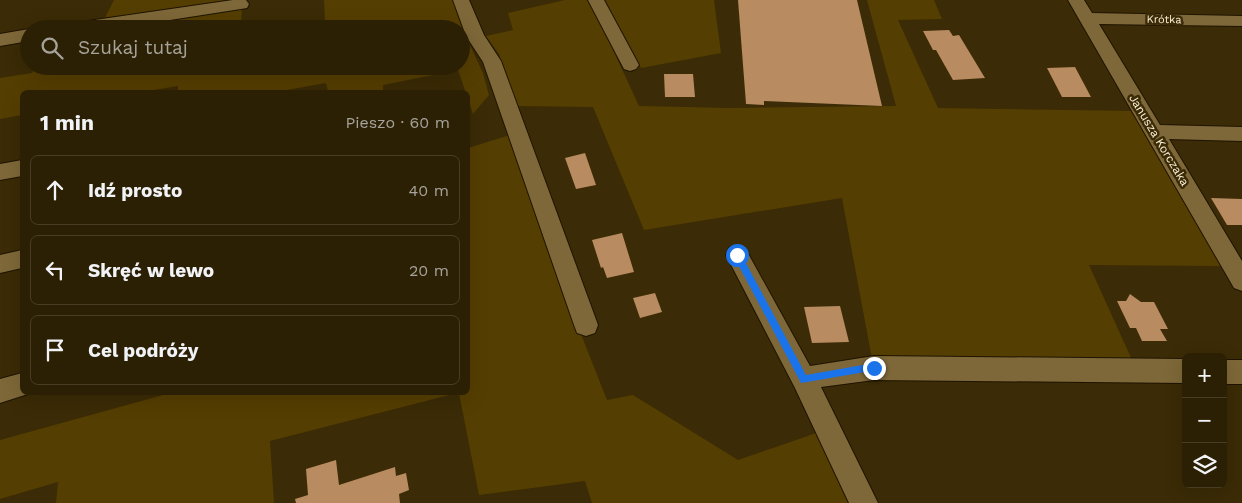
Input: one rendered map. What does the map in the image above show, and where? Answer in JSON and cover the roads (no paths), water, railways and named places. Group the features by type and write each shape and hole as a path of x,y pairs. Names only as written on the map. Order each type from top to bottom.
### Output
{"street":[{"path":"461,0 469,20"},
{"path":"596,0 630,65"},
{"name":"Janusza Korczaka","path":"1076,0 1242,281"},
{"path":"134,20 241,4"},
{"name":"Krótka","path":"1087,18 1242,21"},
{"path":"470,23 475,36 492,61 586,325"},
{"path":"0,40 20,37"},
{"path":"1154,132 1242,134"},
{"path":"0,172 20,168"},
{"path":"737,255 804,380 864,503"},
{"path":"0,264 20,259"},
{"path":"804,380 821,375 874,368 1182,371"},
{"path":"1227,372 1242,372"},
{"path":"0,391 20,386"}]}
